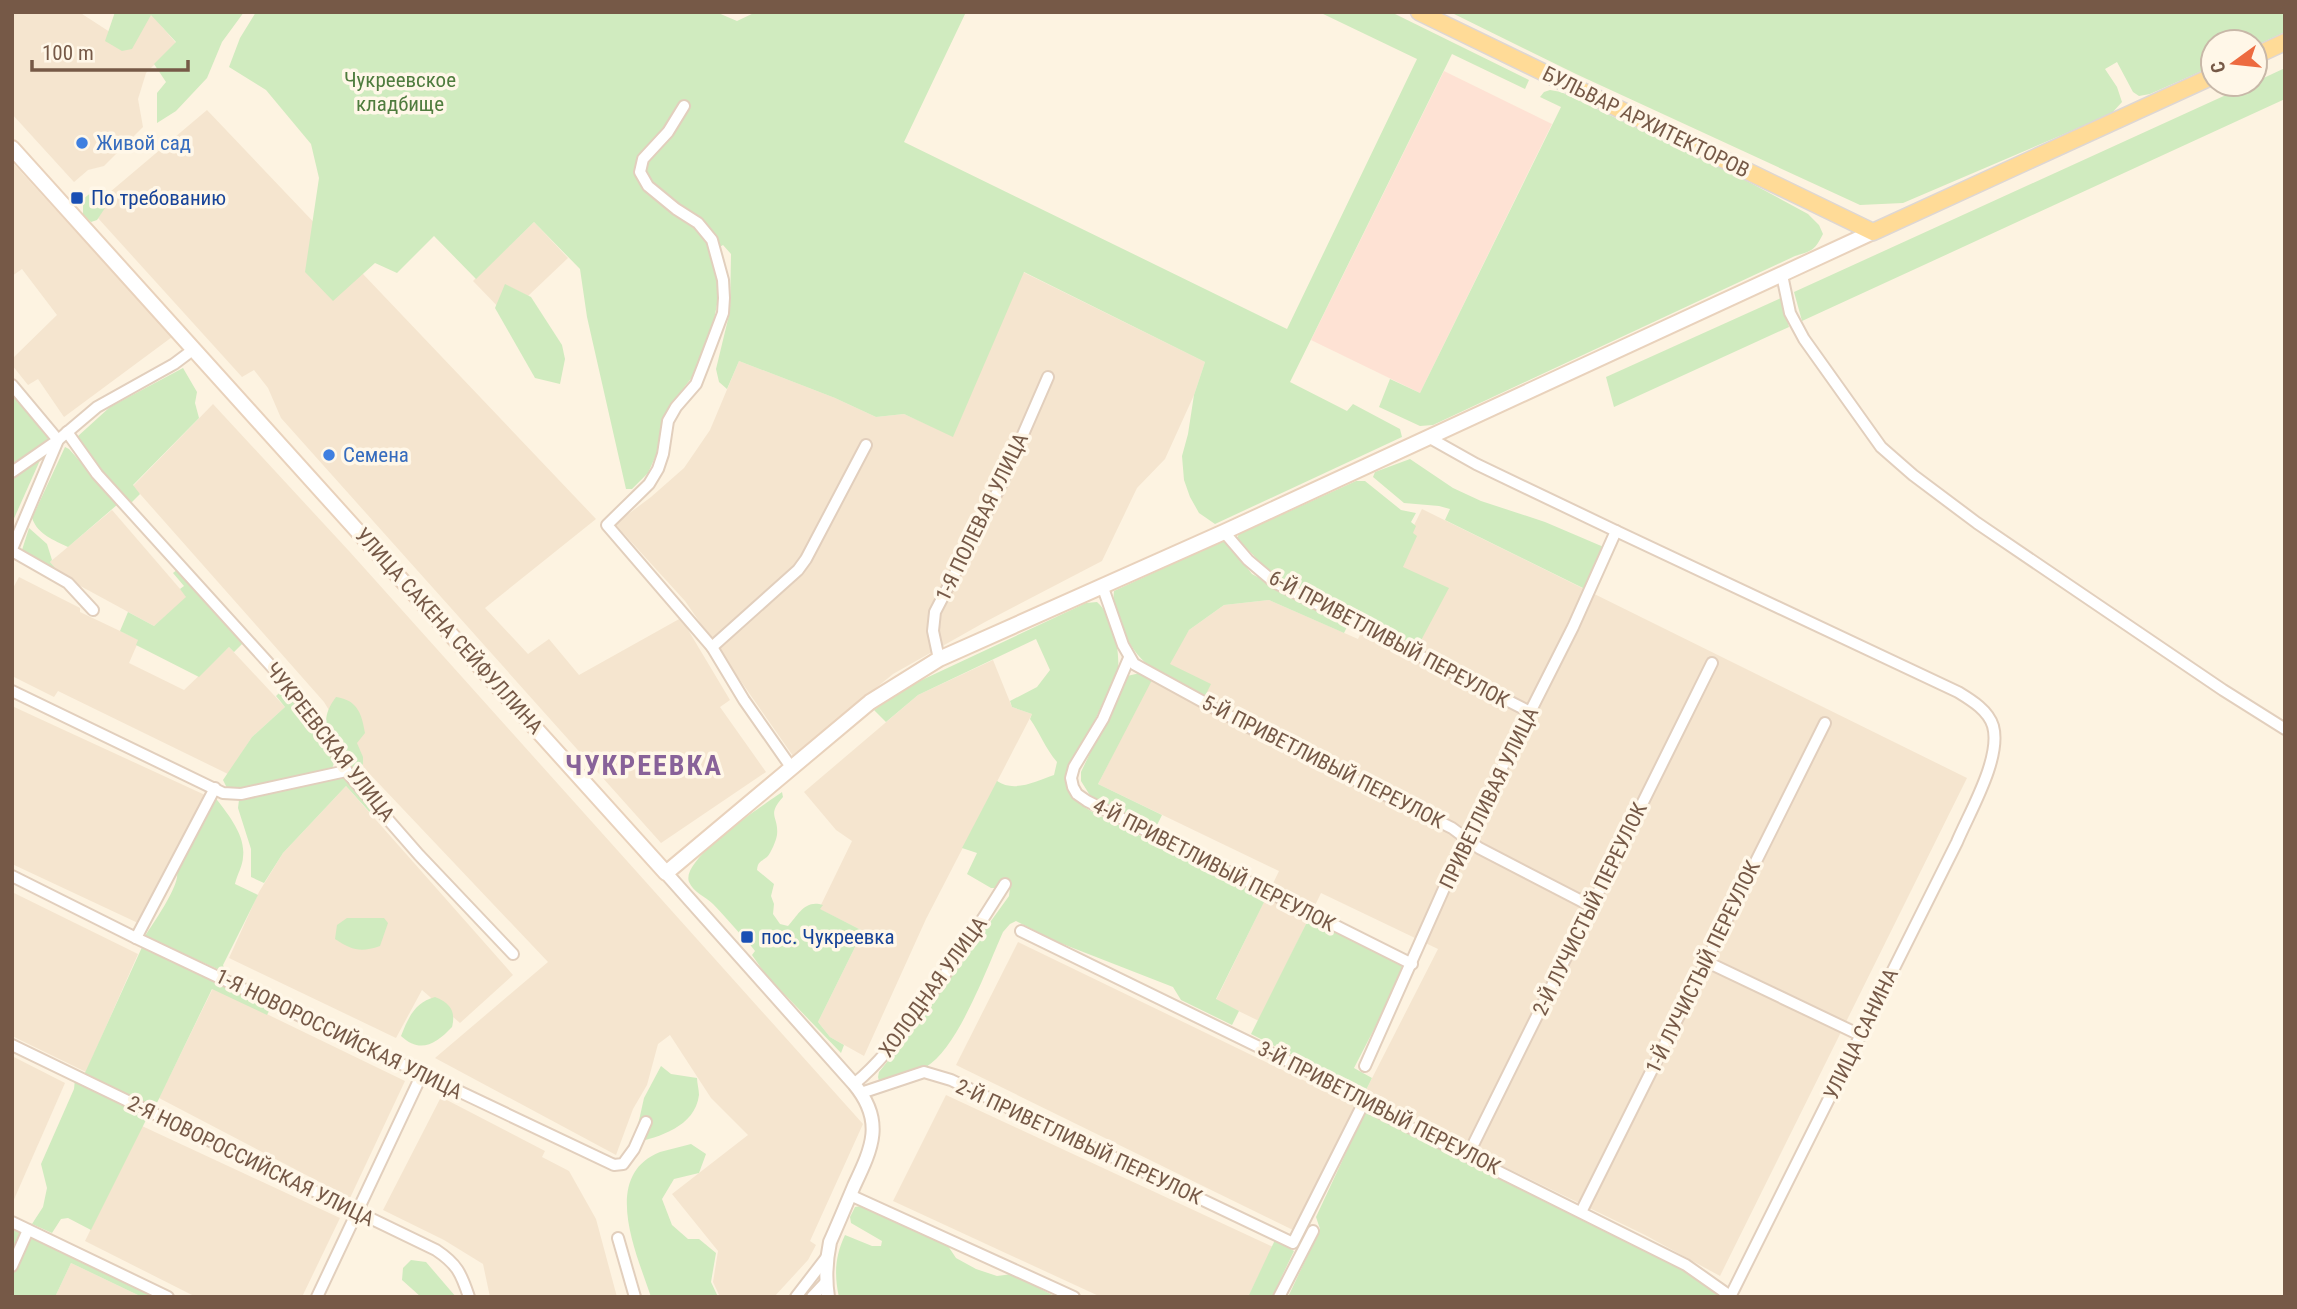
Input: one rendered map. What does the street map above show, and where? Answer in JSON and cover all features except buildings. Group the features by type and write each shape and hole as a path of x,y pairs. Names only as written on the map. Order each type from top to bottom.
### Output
{"main road":[{"name":"БУЛЬВАР АРХИТЕКТОРОВ","path":"1419,12 1873,232"},
{"path":"2269,49 2285,42"},
{"path":"667,873 870,702 939,659 1224,531 2199,82"},
{"name":"УЛИЦА САКЕНА СЕЙФУЛЛИНА","path":"12,148 667,873"}],"street":[{"path":"684,106 668,132 643,159 640,172 648,186 698,223 712,240 723,280 723,313 695,384 668,421 663,454 649,484 607,525 712,647 744,700 791,767"},
{"path":"1782,275 1790,313 1804,340 1881,447 1977,523 2285,729"},
{"path":"12,472 97,407 174,364 194,349"},
{"name":"1-Я ПОЛЕВАЯ УЛИЦА","path":"939,659 933,631 935,612 1001,485 1048,377"},
{"path":"12,385 62,436"},
{"path":"62,436 12,550 68,583 93,610"},
{"name":"ЧУКРЕЕВСКАЯ УЛИЦА","path":"62,436 291,688 319,725 346,771 419,855 513,954"},
{"name":"УЛИЦА САНИНА","path":"1428,437 1476,464 1966,697 1986,714 1993,726 1994,745 1989,769 1956,842 1730,1297"},
{"path":"712,647 798,570 866,444"},
{"name":"6-Й ПРИВЕТЛИВЫЙ ПЕРЕУЛОК","path":"1224,531 1248,560 1274,582 1530,712"},
{"name":"ПРИВЕТЛИВАЯ УЛИЦА","path":"1365,1066 1466,839 1573,627 1616,531"},
{"path":"1102,585 1129,658"},
{"name":"5-Й ПРИВЕТЛИВЫЙ ПЕРЕУЛОК","path":"1129,658 1134,664 1260,733 1452,828 1479,848 1591,906"},
{"name":"4-Й ПРИВЕТЛИВЫЙ ПЕРЕУЛОК","path":"1129,658 1103,719 1074,767 1071,778 1077,794 1412,964"},
{"name":"2-Й ЛУЧИСТЫЙ ПЕРЕУЛОК","path":"1468,1155 1712,663"},
{"path":"12,691 223,793 241,794 346,771"},
{"name":"1-Й ЛУЧИСТЫЙ ПЕРЕУЛОК","path":"1581,1212 1825,723"},
{"path":"136,939 215,788"},
{"name":"УЛИЦА САКЕНА СЕЙФУЛЛИНА","path":"667,873 858,1089 872,1119 871,1149 830,1242 826,1258 828,1297"},
{"name":"1-Я НОВОРОССИЙСКАЯ УЛИЦА","path":"12,876 136,939 614,1165 623,1164 634,1149 646,1122"},
{"name":"ХОЛОДНАЯ УЛИЦА","path":"858,1089 950,968 1004,884"},
{"name":"3-Й ПРИВЕТЛИВЫЙ ПЕРЕУЛОК","path":"1021,931 1333,1083 1356,1096 1363,1104 1686,1265 1730,1297"},
{"path":"1707,962 1860,1035"},
{"name":"2-Я НОВОРОССИЙСКАЯ УЛИЦА","path":"12,1045 436,1250 458,1269 469,1297"},
{"name":"2-Й ПРИВЕТЛИВЫЙ ПЕРЕУЛОК","path":"858,1089 924,1072 951,1080 1293,1243 1363,1104"},
{"path":"317,1297 422,1074"},
{"path":"850,1195 1074,1297"},
{"path":"12,1222 168,1297"},
{"path":"12,1266 28,1230"},
{"path":"1279,1297 1312,1231"},
{"path":"618,1238 635,1297"},
{"path":"796,1297 826,1258"},
{"path":"812,1297 826,1282"}],"shaded area":[{"path":"12,12 79,12 116,36 149,12 176,43 146,73 138,99 143,127 104,166 88,170 74,182 12,114"},
{"path":"1444,71 1552,124 1420,393 1311,340"},
{"path":"207,110 596,519 485,608 528,654 549,639 579,675 681,618 730,700 720,707 766,772 661,843 281,418 268,388 254,370 242,377 97,217 100,206 112,195 110,192"},
{"path":"12,162 172,337 64,417 38,379 28,385 12,365 12,359 57,315 22,269 12,276"},
{"path":"534,222 568,258 507,316 473,281"},
{"path":"1023,272 1205,362 1194,395 1165,459 1137,488 1102,561 893,674 793,756 685,601 615,524 684,468 710,430 739,361 876,417 904,414 953,436"},
{"path":"213,404 349,551 863,1124 810,1241 816,1245 808,1260 774,1297 720,1297 713,1282 718,1251 672,1194 748,1135 711,1098 670,1035 658,1044 647,1085 633,1109 616,1155 435,1058 548,962 365,769 324,702 133,486"},
{"path":"1422,509 1967,778 1720,1276 1645,1235 1480,1155 1365,1092 1438,949 1321,893 1259,1021 1216,1000 1279,871 1098,784 1146,688 1189,630 1224,605 1269,600 1358,639"},
{"path":"112,510 187,597 154,626 62,576 50,562"},
{"path":"19,577 80,608 80,612 139,640 129,663 184,690 229,647 285,707 252,737 228,774 58,691 54,697 12,676 12,590"},
{"path":"993,660 1012,707 1032,714 926,919 864,1056 830,1037 818,1022 863,931 819,909 852,841 836,830 804,792 918,695"},
{"path":"12,706 205,795 138,923 12,864"},
{"path":"346,786 513,975 460,1023 422,990 396,1038 229,958 259,892 283,853"},
{"path":"12,892 138,954 86,1072 12,1036"},
{"path":"1018,942 1357,1106 1295,1231 956,1065"},
{"path":"213,988 405,1081 350,1198 159,1098"},
{"path":"12,1056 65,1083 12,1204"},
{"path":"946,1095 1273,1247 1248,1297 1101,1297 893,1201"},
{"path":"441,1097 545,1151 542,1157 569,1171 596,1219 617,1297 490,1297 483,1264 444,1240 383,1210"},
{"path":"142,1126 340,1218 302,1297 196,1297 85,1241"},
{"path":"71,1263 142,1297 55,1297"}],"green space":[{"path":"115,12 244,12 222,42 207,78 176,111 157,123 157,93 166,82 154,64 176,42 151,15 132,49 122,51 105,41"},
{"name":"Чукреевское кладбище","path":"256,12 716,12 737,21 756,12 966,12 904,142 1287,329 1417,59 1319,12 1391,12 1529,80 1525,89 1452,54 1290,382 1347,411 1353,404 1400,429 1402,437 1215,524 1199,513 1190,497 1184,480 1182,456 1194,395 1205,362 1024,272 953,437 904,414 876,417 739,361 727,389 719,382 716,369 730,311 731,254 723,245 711,252 719,294 714,320 693,376 668,408 661,426 661,444 648,473 632,489 626,489 587,317 580,269 534,222 476,279 434,236 397,273 375,263 333,301 305,272 319,178 311,144 266,90 229,67 240,38"},
{"path":"1450,12 2285,12 2285,32 2269,39 2269,28 2199,28 2199,72 2150,94 2139,96 2133,92 2117,62 2105,69 2117,87 2122,102 2111,114 1903,203 1860,205 1576,74"},
{"path":"2285,68 2285,99 1802,321 1794,292 2219,98 2269,98 2269,75"},
{"path":"1550,90 1561,92 1734,174 1808,214 1819,225 1823,234 1809,251 1433,425 1420,426 1379,407 1390,379 1420,393 1561,107 1540,97"},
{"path":"100,191 109,202 97,220 91,222 83,215 83,199 92,192"},
{"path":"505,284 531,297 562,345 565,359 560,384 535,378 495,308"},
{"path":"1781,298 1789,327 1614,407 1606,377"},
{"path":"183,368 197,392 195,403 199,418 133,485 140,494 128,503 95,466 77,437 110,407"},
{"path":"12,391 46,431 48,439 12,465"},
{"path":"65,447 118,504 68,547 42,533 32,518"},
{"path":"41,458 12,523 12,478"},
{"path":"1410,459 1453,488 1481,501 1545,522 1606,548 1585,589 1445,520 1450,509 1404,503 1373,477 1375,472"},
{"path":"1356,481 1365,481 1401,510 1416,513 1411,522 1416,526 1413,533 1417,536 1403,567 1449,588 1418,646 1273,576 1237,538 1239,534"},
{"path":"29,528 47,544 52,560 50,562 56,569 22,550"},
{"path":"1226,541 1252,574 1348,625 1344,633 1269,600 1224,605 1189,630 1170,664 1211,684 1205,696 1156,671 1137,654 1117,615 1114,591"},
{"path":"178,569 244,642 234,652 229,647 199,677 136,645 138,640 120,631 128,612 154,626 186,597 180,589 184,586 173,573"},
{"path":"1097,602 1103,608 1114,633 1118,670 1067,781 1068,787 1076,800 1094,813 1266,898 1216,999 1239,1011 1232,1025 1181,1000 1173,987 1055,941 1016,921 1003,932 970,1006 938,1057 926,1067 879,1081 879,1072 1009,896 1010,888 991,888 967,874 977,853 962,848 997,781 1011,786 1033,783 1054,775 1057,762 1030,719 1032,714 1012,707 1010,701 1037,687 1050,670 1036,639 918,695 886,722 874,710 909,686 1086,603"},
{"path":"1140,673 1152,680 1098,784 1162,815 1155,829 1091,797 1081,781 1081,772 1127,676"},
{"path":"285,687 309,715 335,760 332,769 237,790 227,788 223,780 252,737 285,707 276,696"},
{"path":"336,697 354,705 362,720 365,733 357,743 363,757 360,769 352,770 333,743 326,726 329,708"},
{"path":"328,777 346,778 378,812 374,817 346,786 283,853 264,883 251,877 251,849 238,808 239,800 245,796"},
{"path":"782,792 783,797 774,812 776,840 757,870 774,884 771,896 773,914 780,924 788,926 807,906 823,905 820,909 863,931 818,1022 830,1037 844,1045 841,1053 766,975 752,955 755,951 748,942 750,939 746,932 742,936 689,882 690,872 697,860 710,847"},
{"path":"205,795 214,796 242,841 243,860 235,884 258,895 223,965 226,973 145,936 172,891 177,874 174,854"},
{"path":"347,918 384,918 388,923 380,946 356,949 335,939 337,925"},
{"path":"1309,918 1402,963 1401,977 1354,1068 1372,1078 1365,1092 1251,1034"},
{"path":"143,945 271,1007 267,1015 212,989 154,1109 84,1075"},
{"path":"435,997 451,1008 452,1027 428,1045 415,1045 401,1036 417,1007"},
{"path":"661,1066 671,1074 697,1078 699,1095 696,1106 691,1115 674,1129 634,1143 644,1098"},
{"path":"75,1079 147,1118 91,1230 68,1218 61,1219 52,1233 32,1224 43,1207 47,1188 41,1164 74,1089"},
{"path":"1365,1112 1688,1273 1721,1297 1288,1297 1320,1229 1316,1217"},
{"path":"691,1144 706,1154 699,1173 674,1179 662,1199 672,1225 688,1239 699,1239 716,1253 711,1282 718,1297 651,1297 638,1260 628,1217 627,1197 631,1179 642,1163 660,1152"},
{"path":"861,1206 948,1246 956,1258 976,1269 997,1276 1012,1274 1056,1297 839,1297 836,1266 845,1235 872,1246 881,1246 882,1241 851,1223 850,1217 855,1207"},
{"path":"12,1226 161,1297 142,1297 71,1263 55,1297 12,1297"},
{"path":"1275,1240 1294,1251 1272,1297 1248,1297"},
{"path":"411,1260 426,1262 456,1297 421,1297 402,1280 403,1268"}],"place":[{"name":"Живой сад","path":"82,143"},
{"name":"По требованию","path":"77,198"},
{"name":"Семена","path":"329,455"},
{"name":"пос. Чукреевка","path":"747,937"}],"district":[{"name":"ЧУКРЕЕВКА","path":"644,765"}]}
